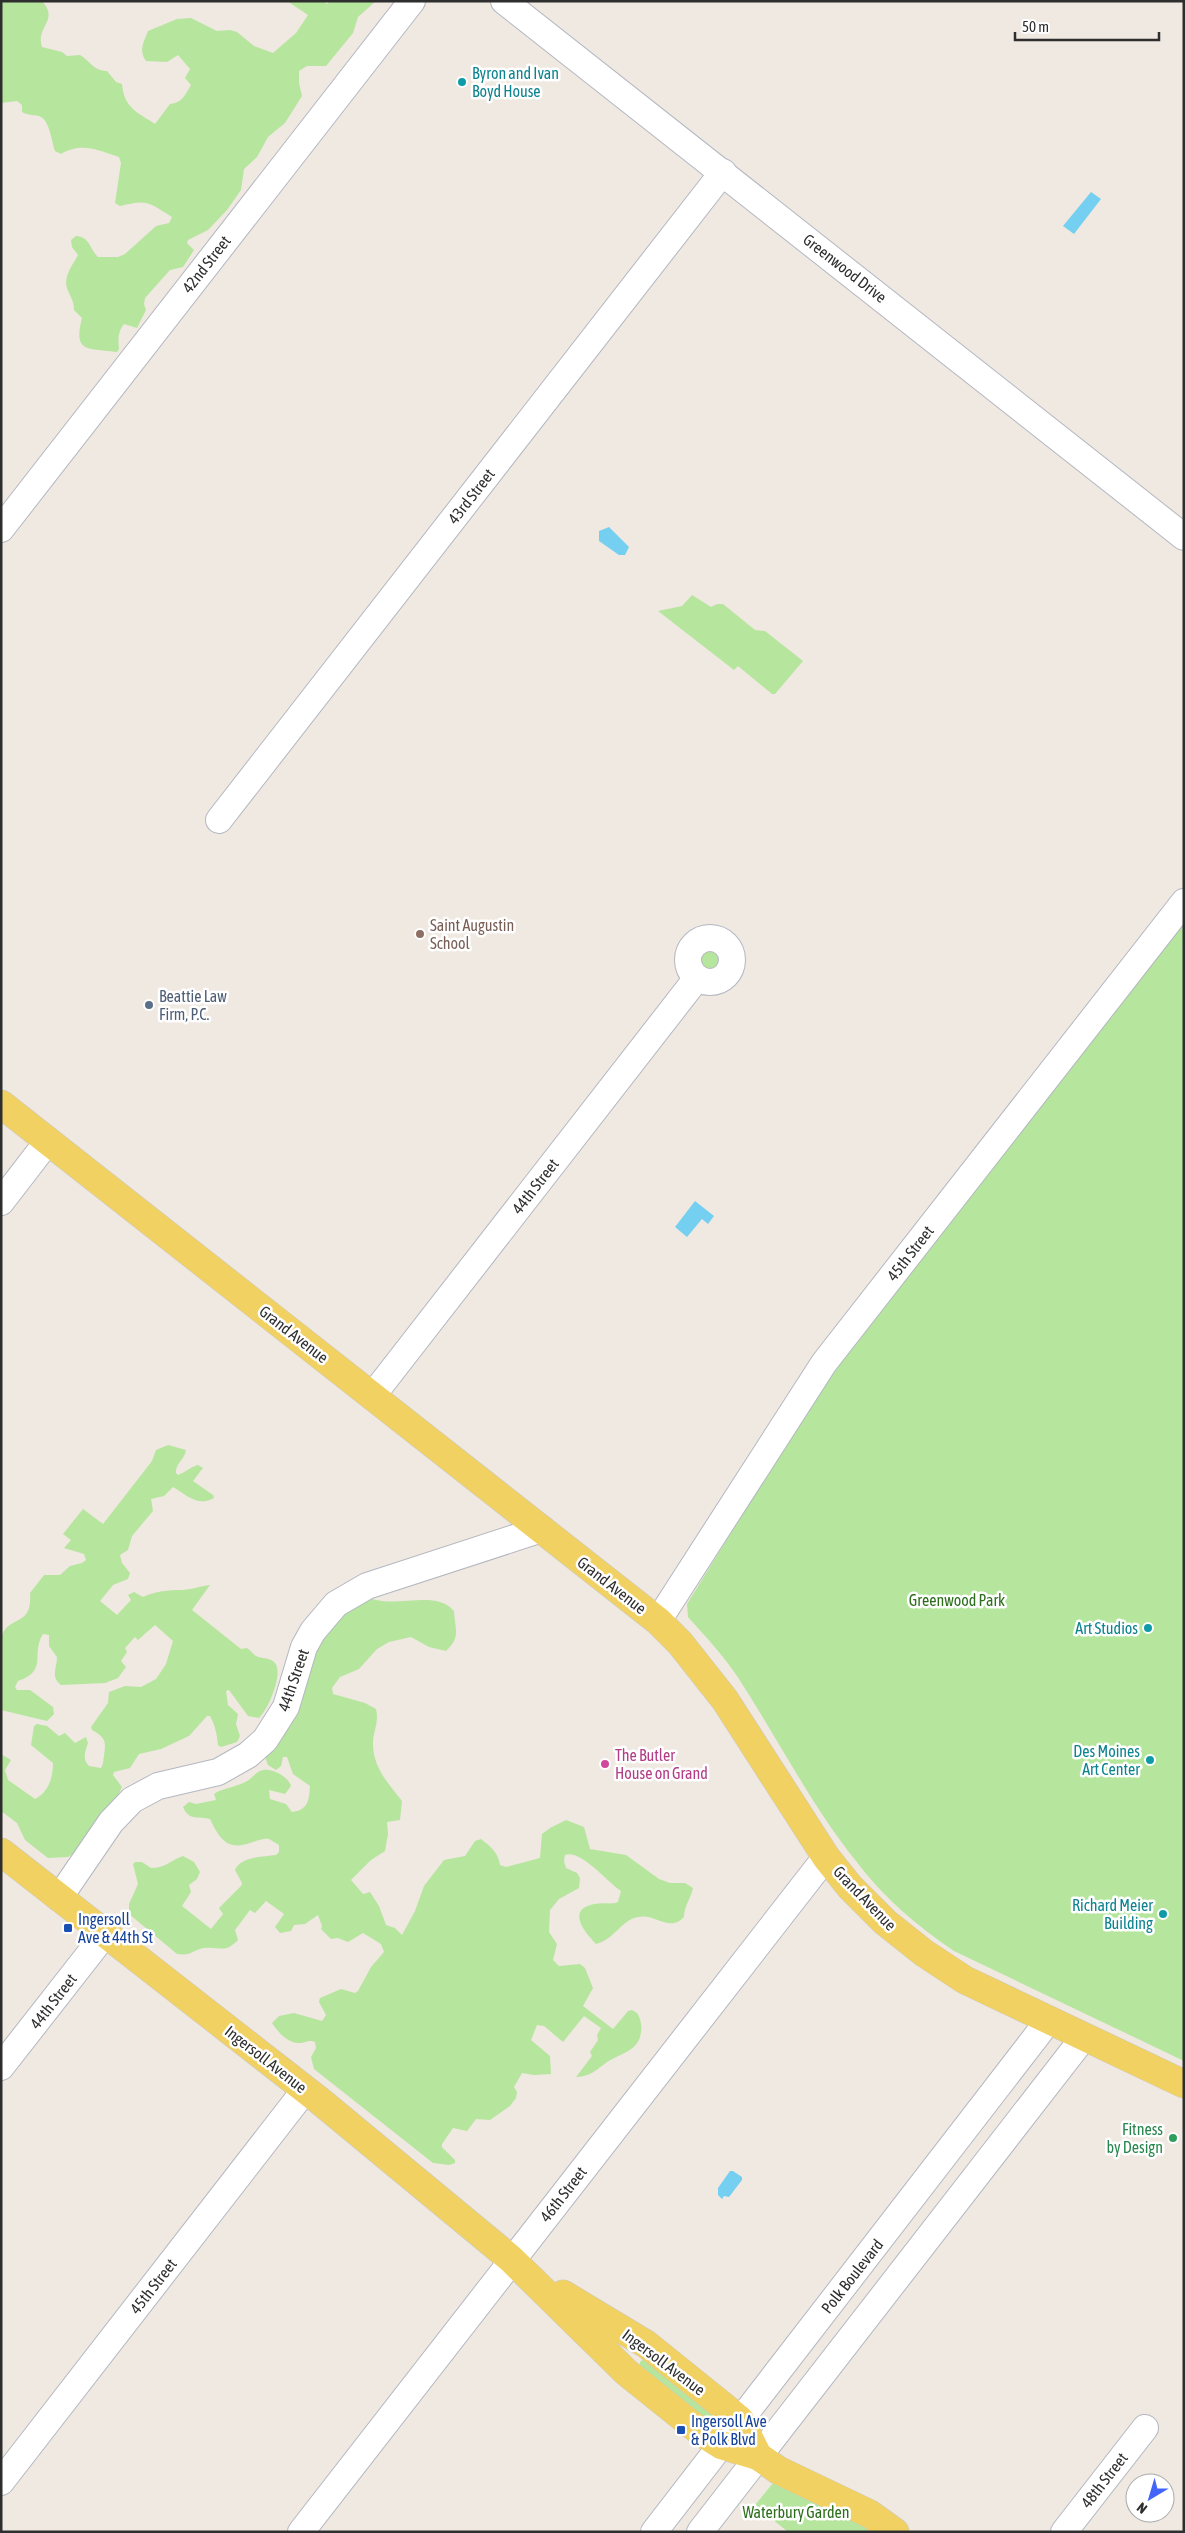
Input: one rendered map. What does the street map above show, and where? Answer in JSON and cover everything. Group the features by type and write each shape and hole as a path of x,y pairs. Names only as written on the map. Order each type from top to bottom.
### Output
{"main road":[{"name":"Grand Avenue","path":"1,1104 658,1621 680,1643 725,1700 826,1857 850,1887 885,1922 924,1953 965,1980 1184,2084"},
{"name":"Ingersoll Avenue","path":"1,1852 305,2090 518,2265 626,2372 702,2433 721,2445 758,2456 778,2470 870,2514 895,2532"},
{"name":"Ingersoll Avenue","path":"518,2265 646,2344 740,2420 758,2456"}],"street":[{"name":"42nd Street","path":"1,529 412,1"},
{"name":"Greenwood Drive","path":"504,1 1184,536"},
{"name":"43rd Street","path":"219,820 723,172"},
{"name":"45th Street","path":"658,1621 824,1363 1184,902"},
{"name":"44th Street","path":"373,1396 697,978"},
{"path":"1,1202 48,1141"},
{"name":"44th Street","path":"60,1898 111,1822 132,1800 158,1786 218,1772 248,1756 265,1740 286,1707 304,1647 312,1631 336,1604 367,1586 542,1530"},
{"name":"46th Street","path":"300,2532 518,2265 826,1857"},
{"name":"44th Street","path":"1,2067 105,1934"},
{"name":"Polk Boulevard","path":"654,2532 1049,2020"},
{"path":"700,2532 1084,2037"},
{"name":"45th Street","path":"1,2482 305,2090"},
{"name":"48th Street","path":"1064,2532 1145,2428"}],"green space":[{"path":"1,1 42,1 49,14 42,34 42,47 62,52 67,56 80,55 99,70 107,71 116,82 122,84 125,99 132,109 155,124 170,104 183,98 187,92 191,85 185,78 190,69 178,55 167,62 146,61 142,50 148,31 177,19 191,18 217,31 230,30 237,32 254,46 273,53 296,33 308,15 287,1 323,1 327,4 330,1 376,1 358,17 353,33 326,66 307,66 299,71 302,96 285,123 268,137 257,157 244,169 241,190 227,210 208,230 188,240 187,243 194,250 183,267 170,270 145,298 146,310 137,328 124,324 120,333 119,349 117,352 90,349 81,343 79,338 82,318 74,310 73,301 66,284 69,271 78,255 72,247 71,240 76,236 84,238 98,257 118,257 125,254 156,226 169,223 172,217 148,203 142,202 120,206 115,203 121,163 119,157 90,148 76,148 61,154 55,151 47,123 41,117 22,112 22,105 17,101 1,103"},
{"path":"692,595 711,607 723,604 755,630 765,631 803,661 775,694 772,694 738,666 734,670 658,611 682,606"},
{"name":"Greenwood Park","path":"1184,919 1184,2061 954,1951 889,1899 866,1874 824,1817 739,1679 688,1617 687,1604 825,1381"},
{"path":"711,947 720,951 724,960 720,969 711,973 702,969 698,960 702,951"},
{"path":"168,1445 186,1450 176,1473 178,1475 198,1465 203,1468 193,1481 213,1495 214,1498 198,1501 173,1487 164,1496 151,1499 153,1511 132,1536 128,1550 120,1555 122,1563 130,1573 128,1579 113,1585 100,1601 117,1615 131,1600 128,1595 134,1592 143,1597 162,1591 185,1590 210,1585 192,1610 241,1649 247,1648 256,1656 270,1659 274,1662 278,1673 274,1690 267,1707 259,1718 248,1716 229,1690 226,1691 228,1705 238,1714 236,1724 240,1736 237,1742 221,1747 218,1745 213,1723 210,1716 207,1716 189,1736 161,1749 139,1754 130,1768 114,1772 113,1775 122,1787 116,1799 76,1852 68,1857 48,1858 25,1840 17,1823 1,1811 1,1754 11,1760 5,1770 8,1780 35,1799 44,1792 49,1784 53,1763 31,1745 34,1726 37,1724 47,1726 59,1736 65,1733 75,1743 86,1737 88,1743 85,1761 89,1766 101,1768 105,1743 100,1735 92,1730 91,1727 108,1703 109,1692 125,1686 141,1687 156,1679 166,1664 173,1641 155,1625 138,1640 135,1637 125,1648 127,1652 121,1661 126,1667 118,1678 105,1683 61,1685 55,1675 57,1657 49,1646 49,1635 43,1634 39,1642 36,1667 27,1677 18,1681 15,1687 17,1690 30,1690 53,1707 54,1714 47,1721 1,1710 1,1639 8,1626 23,1617 27,1612 30,1604 30,1593 44,1575 60,1575 70,1566 86,1560 84,1554 64,1548 71,1540 63,1534 83,1509 103,1524 152,1461 156,1450"},
{"path":"370,1598 392,1602 437,1601 454,1611 456,1628 454,1642 446,1651 429,1647 411,1637 389,1642 377,1649 359,1669 340,1677 332,1688 333,1694 365,1703 376,1709 377,1721 373,1741 375,1759 391,1788 402,1801 400,1820 387,1822 388,1834 385,1851 371,1860 351,1880 363,1894 370,1892 379,1906 386,1925 395,1928 402,1935 415,1911 424,1886 444,1860 465,1856 475,1841 481,1839 496,1853 500,1865 506,1867 540,1858 542,1834 566,1820 584,1827 590,1849 626,1855 659,1879 670,1883 685,1883 693,1888 684,1917 678,1921 668,1923 651,1918 638,1917 627,1922 608,1939 596,1944 580,1922 579,1916 581,1911 595,1904 618,1902 621,1891 579,1857 571,1854 565,1855 566,1868 577,1873 580,1878 579,1888 559,1899 550,1910 549,1932 557,1944 553,1960 559,1966 580,1964 585,1968 593,1988 583,2006 613,2029 628,2011 632,2010 637,2013 641,2025 640,2038 628,2051 593,2072 576,2077 592,2056 590,2052 598,2040 597,2035 601,2028 584,2016 563,2042 544,2026 537,2025 531,2040 550,2056 551,2074 534,2075 522,2073 514,2087 517,2092 516,2098 510,2106 490,2120 476,2119 467,2131 453,2128 442,2144 442,2147 455,2160 455,2163 449,2165 433,2163 314,2069 311,2057 316,2048 315,2042 295,2043 280,2033 272,2023 279,2016 294,2013 322,2021 326,2015 319,2002 320,1998 341,1989 355,1993 358,1991 371,1967 384,1952 381,1944 363,1933 348,1942 338,1938 331,1939 321,1929 322,1926 318,1915 305,1924 294,1925 291,1931 280,1933 275,1927 284,1914 266,1901 255,1913 250,1910 235,1930 238,1940 229,1947 204,1948 189,1954 177,1954 129,1914 129,1904 138,1884 133,1864 135,1862 142,1862 151,1868 156,1868 183,1856 194,1862 200,1872 197,1879 189,1885 191,1892 182,1906 211,1929 223,1914 219,1908 241,1886 242,1883 235,1870 238,1865 247,1860 276,1855 279,1852 279,1845 269,1839 262,1839 242,1845 230,1844 217,1832 210,1819 191,1816 183,1807 189,1802 196,1804 216,1800 214,1794 217,1792 244,1783 263,1770 284,1776 291,1786 285,1794 269,1790 270,1799 286,1804 292,1812 301,1809 307,1804 310,1786 293,1774 287,1757 283,1757 281,1766 276,1770 268,1765 265,1757 278,1743 298,1711 318,1645 339,1617"},
{"path":"645,2358 715,2410 707,2421 640,2367 640,2362"},
{"name":"Waterbury Garden","path":"773,2483 879,2532 788,2532 755,2505"}],"water":[{"path":"1091,192 1101,199 1074,234 1063,226"},
{"path":"609,527 629,547 625,555 619,555 599,541 599,531"},
{"path":"695,1201 714,1216 708,1224 702,1219 687,1237 675,1227"},
{"path":"730,2171 742,2177 742,2180 729,2197 724,2196 722,2199 718,2195 718,2188"}],"place":[{"name":"Byron and Ivan Boyd House","path":"462,82"},
{"name":"Saint Augustin School","path":"420,934"},
{"name":"Beattie Law Firm, P.C.","path":"149,1005"},
{"name":"Art Studios","path":"1148,1628"},
{"name":"Des Moines Art Center","path":"1150,1760"},
{"name":"The Butler House on Grand","path":"605,1764"},
{"name":"Richard Meier Building","path":"1163,1914"},
{"name":"Ingersoll Ave & 44th St","path":"68,1928"},
{"name":"Fitness by Design","path":"1173,2138"},
{"name":"Ingersoll Ave & Polk Blvd","path":"681,2430"}]}
